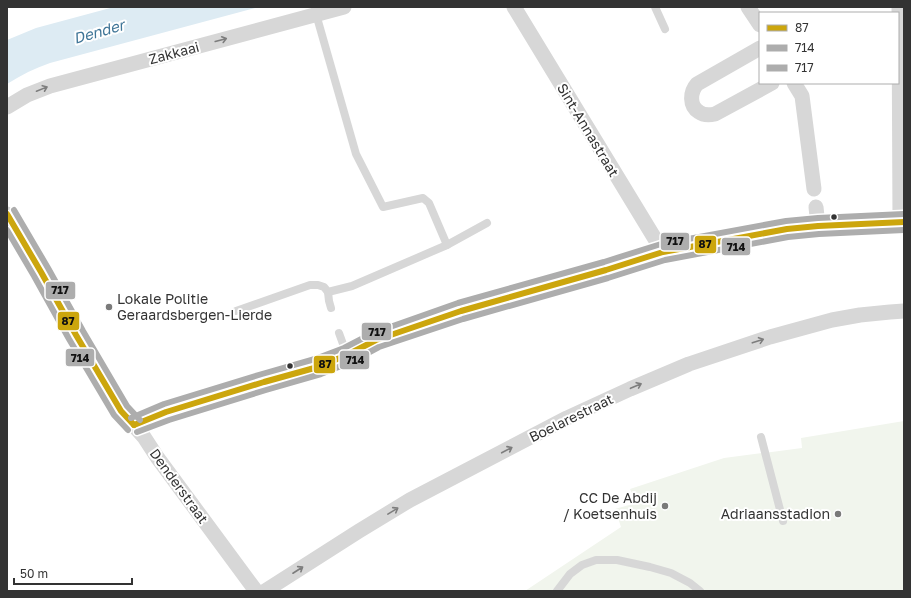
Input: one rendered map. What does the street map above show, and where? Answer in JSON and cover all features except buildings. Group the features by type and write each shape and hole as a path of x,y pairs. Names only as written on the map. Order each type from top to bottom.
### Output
{"street":[{"name":"Zakkaai","path":"7,107 27,95 50,86 344,7"},
{"name":"Sint-Annastraat","path":"514,7 663,252"},
{"path":"748,7 759,24"},
{"path":"134,425 166,412 318,367 347,356 376,340 461,311 606,270 663,252 787,229 902,222 899,7"},
{"path":"759,49 697,84 691,95 693,105 699,113 709,115 715,114 770,84"},
{"path":"801,90 814,189"},
{"path":"816,207 818,226"},
{"name":"Denderstraat","path":"7,214 83,348 121,411 144,437 157,457 256,591"},
{"name":"Boelarestraat","path":"265,591 410,500 567,418 630,389 688,364 770,337 832,320 860,315 904,311"}],"lane":[{"path":"655,7 665,29"},
{"path":"316,14 356,154 383,207 423,198 429,203 447,245"},
{"path":"328,292 352,286 447,245 487,223"},
{"path":"236,311 310,285 324,287 328,292 331,308"},
{"path":"339,333 347,356"},
{"path":"761,437 783,521"},
{"path":"557,591 570,574 582,565 596,560 617,560 671,573 690,583 700,591"}],"shaded area":[{"path":"904,421 904,591 525,591 621,527 615,509 636,503 630,489 724,458 802,448 801,438"}],"water":[{"name":"Dender","path":"114,7 259,7 50,63 28,72 7,84 7,40 36,28"}],"transit line":[{"name":"717","path":"14,210 127,406 140,420"},
{"name":"87","path":"7,214 121,411 134,425"},
{"name":"717","path":"131,418 164,404 315,359 344,348 373,333 458,303 604,262 661,244 786,221 904,214"},
{"name":"87","path":"134,425 166,412 318,367 347,355 376,340 461,311 606,270 663,252 787,229 904,222"},
{"name":"714","path":"7,230 114,415 128,430"},
{"name":"714","path":"137,432 169,420 321,374 351,362 379,347 463,319 608,278 665,260 788,237 904,230"}],"place":[{"name":"Lokale Politie Geraardsbergen-Lierde","path":"109,307"},
{"name":"CC De Abdij / Koetsenhuis","path":"665,506"},
{"name":"Adriaansstadion","path":"838,514"}]}
